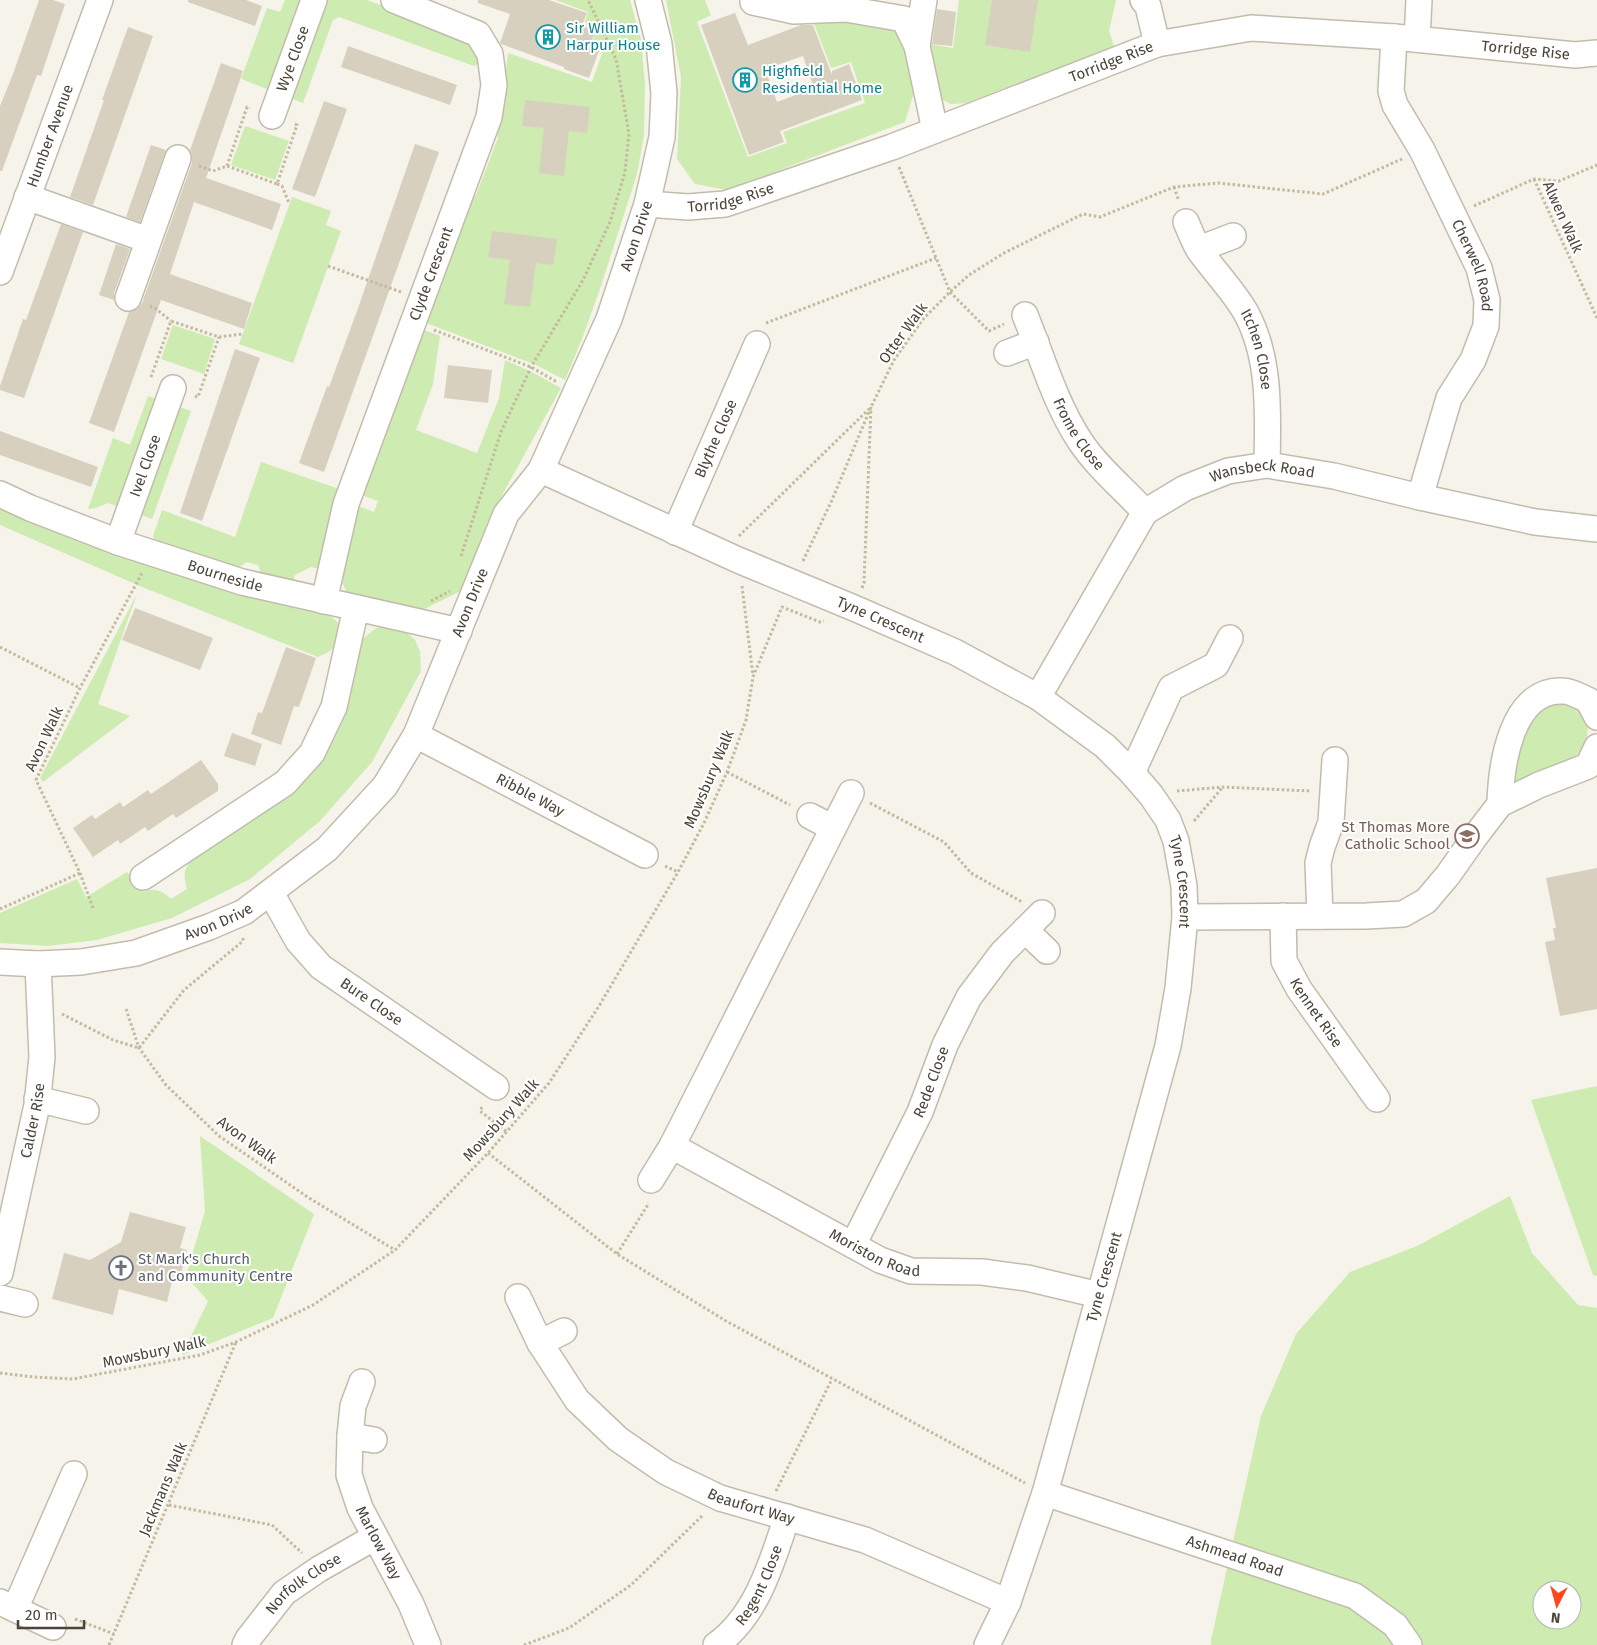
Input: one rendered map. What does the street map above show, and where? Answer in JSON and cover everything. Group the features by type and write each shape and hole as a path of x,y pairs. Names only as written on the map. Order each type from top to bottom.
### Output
{"street":[{"name":"Humber Avenue","path":"0,272 100,0"},
{"name":"Wye Close","path":"272,116 314,0"},
{"name":"Clyde Crescent","path":"324,601 346,504 489,117 494,85 490,54 478,34 394,0"},
{"name":"Avon Drive","path":"0,962 38,964 81,962 136,953 209,928 244,912 327,849 385,786 416,735 506,514 541,470 609,319 646,204 662,137 664,93 659,44 648,0"},
{"path":"917,46 924,0"},
{"path":"1143,0 1148,6 1157,44"},
{"name":"Cherwell Road","path":"1419,0 1391,91 1395,105 1422,150 1479,268 1487,300 1486,326 1474,360 1449,398 1420,497"},
{"path":"753,2 794,11 846,9 904,19 917,46 934,130"},
{"name":"Torridge Rise","path":"646,204 688,207 725,204 892,148 1157,44 1251,28 1406,38 1575,55 1597,53"},
{"path":"128,298 178,158"},
{"path":"27,197 148,240"},
{"name":"Itchen Close","path":"1186,222 1199,249 1224,280 1246,312 1258,341 1266,377 1267,465"},
{"path":"1199,249 1233,236"},
{"name":"Frome Close","path":"1025,315 1064,412 1080,442 1106,473 1145,512"},
{"path":"1007,353 1036,342"},
{"name":"Blythe Close","path":"675,532 757,344"},
{"name":"Ivel Close","path":"118,542 173,388"},
{"name":"Wansbeck Road","path":"1038,697 1145,512 1184,488 1228,471 1267,465 1334,476 1535,522 1597,530"},
{"name":"Tyne Crescent","path":"541,470 732,557 956,652 1038,697 1104,746 1132,773 1151,795 1168,820 1176,841 1184,886 1185,917 1178,988 1168,1046 1045,1493 1008,1602 988,1645"},
{"name":"Bourneside","path":"0,494 30,508 118,542 242,582 459,631"},
{"path":"143,877 285,783 312,753 334,707 356,608"},
{"path":"1132,773 1171,688 1216,665 1230,638"},
{"path":"1500,804 1501,779 1509,746 1515,726 1526,705 1543,693 1564,690 1588,700 1597,717"},
{"name":"Ribble Way","path":"416,735 645,855"},
{"path":"1185,917 1403,914 1426,901 1448,875 1500,804 1539,785 1588,766 1597,747"},
{"path":"1320,916 1318,864 1331,822 1335,760"},
{"path":"651,1180 672,1146 851,793"},
{"path":"810,816 833,828"},
{"name":"Bure Close","path":"271,893 298,941 321,967 496,1087"},
{"name":"Rede Close","path":"854,1245 920,1112 945,1045 969,997 1002,953 1042,913"},
{"name":"Kennet Rise","path":"1283,916 1284,961 1299,989 1377,1099"},
{"path":"1025,930 1047,951"},
{"name":"Calder Rise","path":"0,1273 37,1099 42,1057 38,964"},
{"path":"37,1099 86,1111"},
{"name":"Moriston Road","path":"672,1146 880,1260 911,1271 982,1272 1027,1278 1099,1295"},
{"name":"Beaufort Way","path":"518,1297 540,1343 577,1400 618,1439 666,1472 720,1498 865,1540 1008,1602"},
{"path":"0,1298 25,1304"},
{"path":"540,1343 564,1331"},
{"name":"Marlow Way","path":"362,1382 353,1406 362,1438 349,1474 360,1508 411,1604 428,1645"},
{"path":"53,1626 7,1606 74,1474"},
{"name":"Ashmead Road","path":"1045,1493 1355,1596 1395,1626 1409,1645"},
{"name":"Regent Close","path":"716,1645 726,1638 748,1611 771,1564 777,1514"},
{"name":"Norfolk Close","path":"245,1645 284,1593 319,1569 375,1538"}],"path":[{"path":"460,563 464,545 501,432 531,367 583,280 610,222 625,172 629,134 616,59 588,0"},
{"path":"277,184 297,124 247,107 227,166 282,186 289,203"},
{"path":"892,148 950,292 988,331 1025,315"},
{"path":"1453,216 1534,179 1559,181 1597,165"},
{"name":"Alwen Walk","path":"1534,179 1597,318"},
{"path":"757,344 767,322 936,258"},
{"path":"328,266 531,367 575,392"},
{"name":"Otter Walk","path":"803,560 832,500 871,407 894,360 924,318 950,292"},
{"path":"219,338 198,397 150,380 171,321 219,338 242,334"},
{"path":"753,677 732,557 738,537 871,407"},
{"path":"854,608 864,583 871,407"},
{"path":"0,647 80,688 154,553"},
{"path":"424,604 454,589"},
{"name":"Mowsbury Walk","path":"0,1373 73,1380 200,1356 236,1342 313,1305 395,1250 488,1153 549,1083 599,1006 678,872 704,823 746,720 753,677 782,607 820,622"},
{"name":"Avon Walk","path":"80,688 36,780 80,873 93,908"},
{"path":"726,772 810,816"},
{"path":"1187,790 1223,787 1333,792"},
{"path":"1176,841 1223,787"},
{"path":"851,793 944,842 971,873 1042,913"},
{"path":"0,909 80,873"},
{"path":"40,1008 56,1011 113,1040 139,1048 184,990 243,941 244,912"},
{"name":"Avon Walk","path":"126,1009 139,1048 166,1085 219,1136 309,1198 395,1250"},
{"path":"488,1153 618,1254 726,1321 832,1380 1045,1493"},
{"path":"618,1254 653,1197 651,1180"},
{"name":"Jackmans Walk","path":"110,1645 236,1342"},
{"path":"777,1514 832,1380"},
{"path":"524,1645 569,1628 631,1585 720,1498"},
{"path":"169,1505 272,1525 319,1569"},
{"path":"53,1626 59,1613 114,1634"}],"green space":[{"path":"285,0 367,0 457,33 472,45 482,63 474,66 339,17 333,20 303,103 241,79 267,8 280,12"},
{"path":"555,0 630,0 641,40 645,84 644,135 637,174 601,286 565,380 536,365 421,321 461,207 476,195 498,138 494,122 502,99 508,53 592,82 604,48 592,44 596,29 584,25 588,12"},
{"path":"666,0 705,0 711,15 697,22 748,157 787,143 783,132 865,103 851,62 831,68 812,18 888,25 902,33 915,89 905,122 727,190 695,184 677,159 681,77"},
{"path":"959,0 1116,0 1109,31 1114,46 966,103 951,104 939,98 928,60 930,44 953,48"},
{"path":"245,126 289,141 275,180 231,165"},
{"path":"292,197 331,211 326,225 341,231 293,363 239,344"},
{"path":"173,325 215,339 204,374 161,359"},
{"path":"419,328 440,336 433,384 416,430 477,453 499,398 505,360 561,388 489,519 461,591 420,611 357,599 346,591 340,578 354,512 361,507 374,512 378,501 364,496 361,488"},
{"path":"148,396 191,411 152,519 108,503 88,509 113,438 130,445"},
{"path":"261,462 342,490 320,569 311,567 295,575 292,584 262,577 258,565 247,562 235,570 156,544 153,536 162,510 235,537"},
{"path":"0,503 209,583 330,615 340,625 338,642 329,652 318,657 142,587 0,525"},
{"path":"137,594 98,704 130,716 43,782 40,778"},
{"path":"385,626 406,632 415,640 420,651 421,671 372,762 320,821 250,879 172,918 97,940 48,946 0,943 0,913 77,879 86,897 127,872 144,892 158,891 171,899 187,889 185,873 187,866 193,858 276,804 312,772 326,753 338,731 346,710 352,687 359,642 376,628"},
{"path":"1560,704 1575,707 1588,718 1585,745 1578,754 1561,766 1511,787 1511,767 1531,714 1542,705"},
{"path":"1597,1086 1597,1276 1593,1275 1531,1100"},
{"path":"200,1136 314,1214 273,1318 182,1355 208,1301 186,1276 205,1211"},
{"path":"1510,1196 1532,1253 1578,1305 1597,1308 1597,1645 1211,1645 1261,1416 1296,1334 1350,1272 1417,1246"}],"building":[{"path":"39,0 53,0 65,4 41,76 37,75 2,171 0,171 0,106"},
{"path":"188,0 246,0 262,6 255,26 188,2"},
{"name":"Sir William Harpur House","path":"478,0 549,0 587,13 582,25 596,30 590,45 600,48 589,78 501,44 510,14 478,3"},
{"path":"992,0 1038,0 1030,52 985,45"},
{"path":"937,9 956,12 952,46 932,44"},
{"name":"Highfield Residential Home","path":"735,13 748,45 801,25 813,25 832,75 832,71 849,64 862,100 780,131 784,142 749,155 701,25","holes":["803,56 814,88 777,102 765,69"]},
{"path":"128,27 153,36 93,205 70,197"},
{"path":"348,46 457,85 450,105 341,67"},
{"path":"221,63 243,71 206,178 281,204 272,230 194,202 170,274 252,303 244,329 161,300 114,432 89,423 129,312 137,309 142,303 192,163 190,150"},
{"path":"525,100 590,107 587,133 569,131 564,176 539,173 544,128 522,126"},
{"path":"324,101 347,109 315,197 292,189"},
{"path":"415,144 439,152 324,472 299,463 357,311"},
{"path":"151,145 166,150 140,222 126,217"},
{"path":"61,224 83,232 24,398 0,390 0,386 23,319 26,320"},
{"path":"492,231 557,239 553,265 536,263 530,307 504,304 510,260 488,257"},
{"path":"116,244 130,249 114,293 114,300 99,295"},
{"path":"235,349 260,358 202,521 180,513"},
{"path":"448,365 492,370 488,403 444,398"},
{"path":"0,431 98,467 91,487 0,455"},
{"path":"135,608 213,638 200,670 122,640"},
{"path":"286,647 316,658 299,707 294,706 281,745 251,734 258,712 262,713"},
{"path":"232,733 262,744 255,766 224,756"},
{"path":"201,760 218,784 218,791 176,818 173,814 148,831 145,827 120,844 118,840 93,857 73,828 92,815 95,819 120,802 123,807 148,790 151,794"},
{"path":"1597,868 1597,1009 1560,1016 1545,942 1555,940 1553,928 1556,928 1546,878"},
{"name":"St Mark's Church and Community Centre","path":"130,1212 186,1227 180,1248 187,1250 181,1274 174,1273 167,1302 119,1289 113,1315 52,1299 64,1253 90,1260 121,1242"}],"place":[{"name":"Sir William Harpur House","path":"548,37"},
{"name":"Highfield Residential Home","path":"745,80"},
{"name":"St Thomas More Catholic School","path":"1467,836"},
{"name":"St Mark's Church and Community Centre","path":"121,1268"}]}
